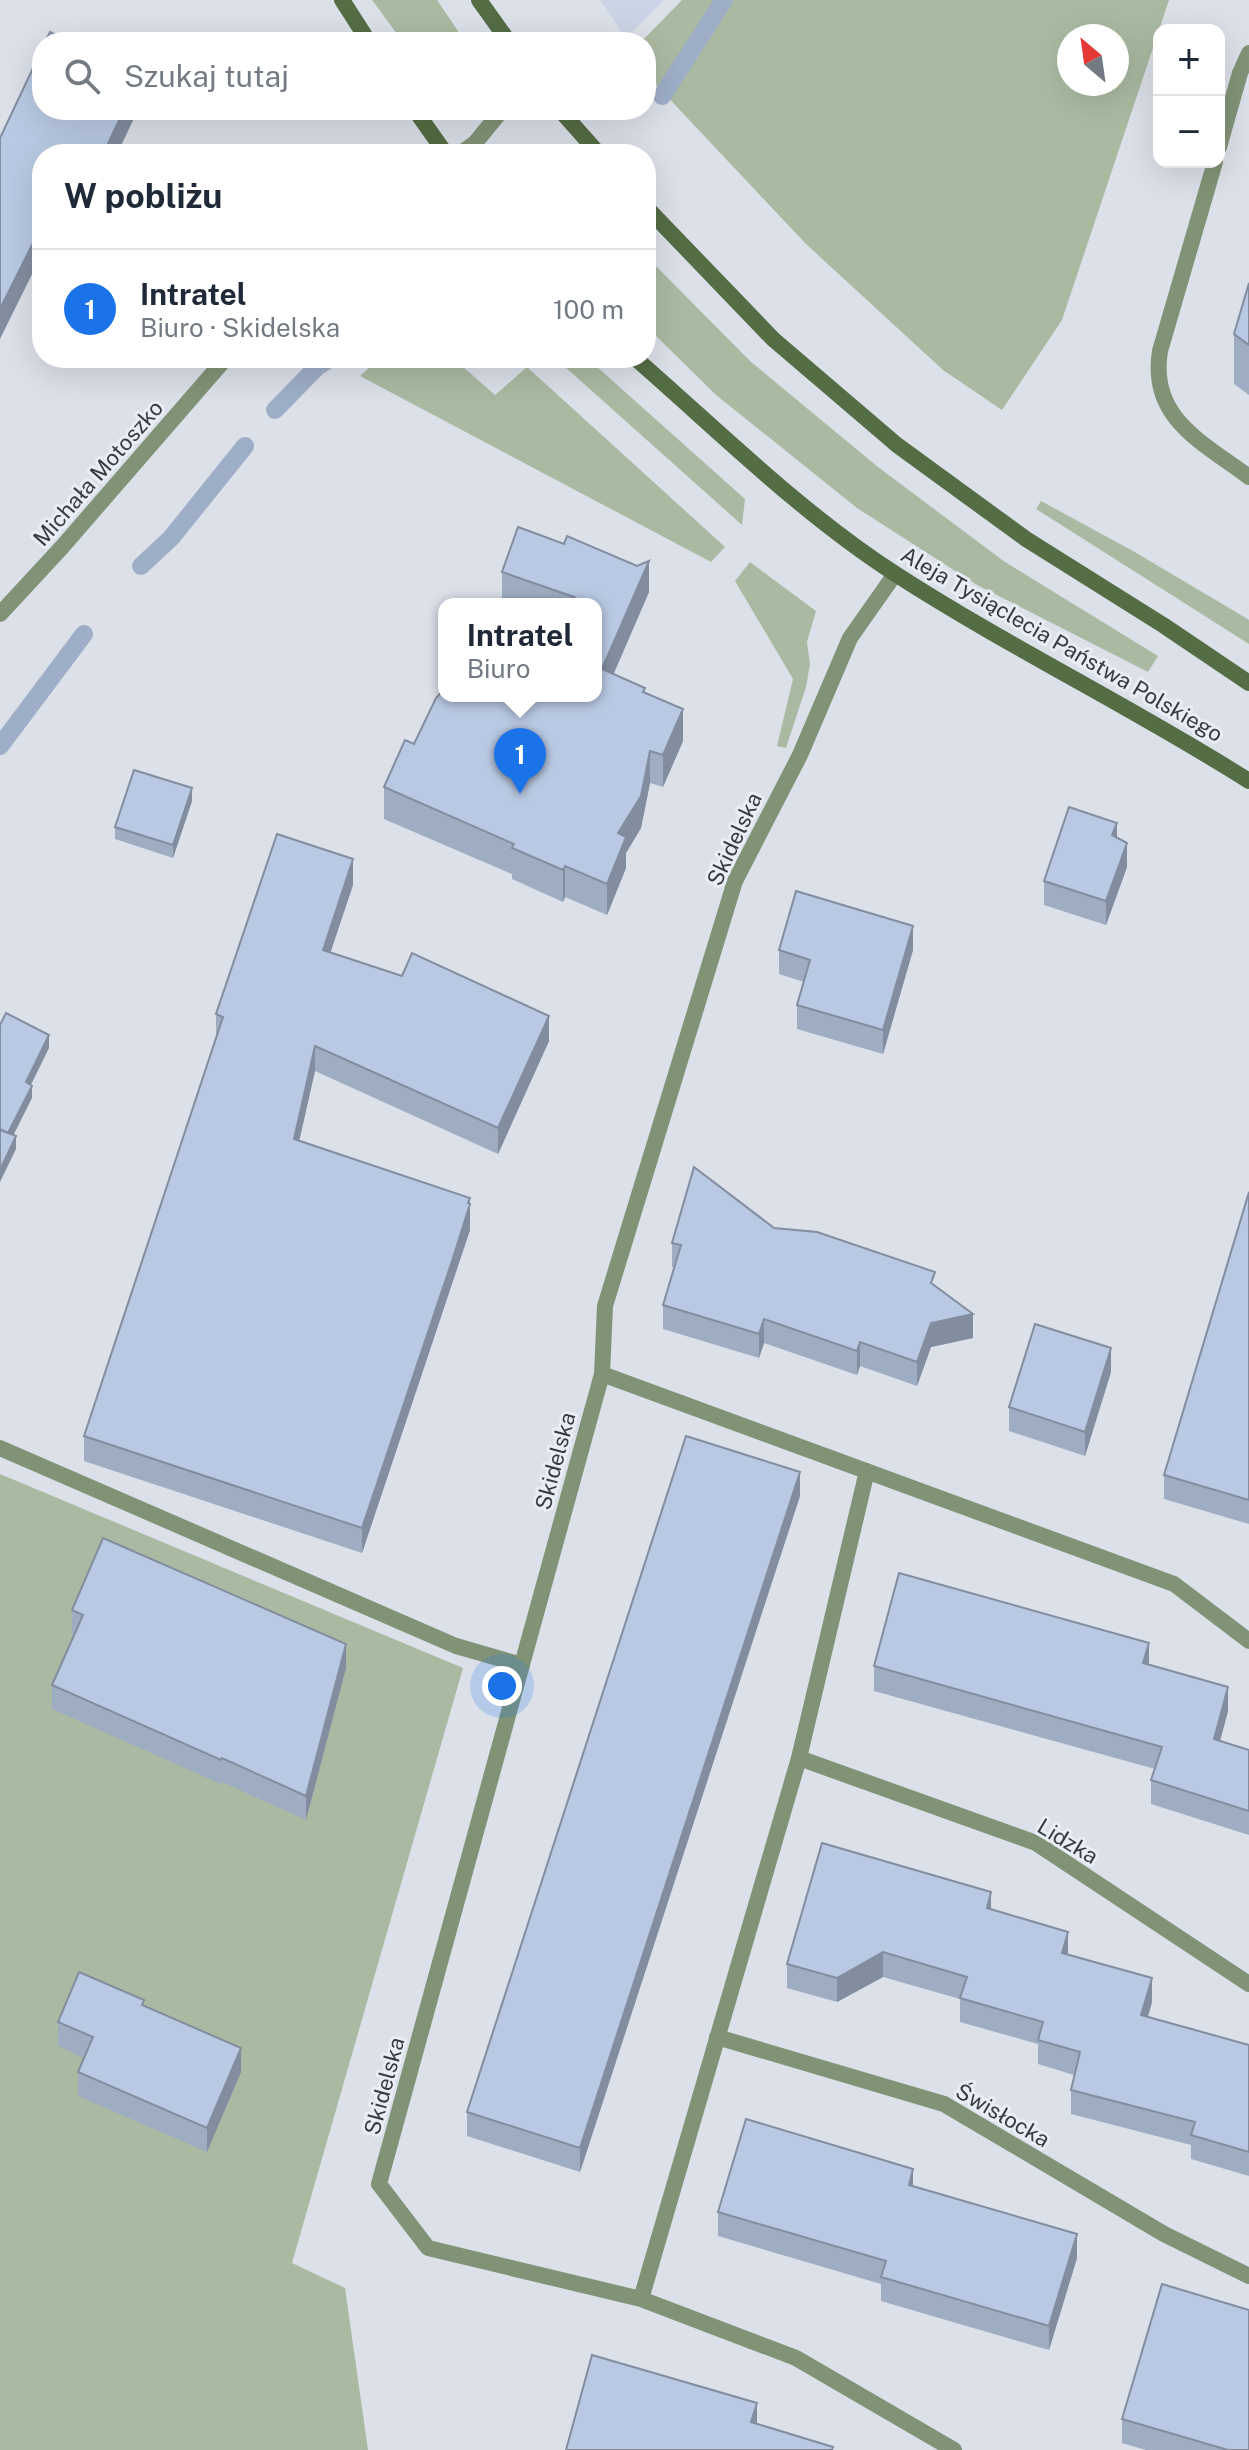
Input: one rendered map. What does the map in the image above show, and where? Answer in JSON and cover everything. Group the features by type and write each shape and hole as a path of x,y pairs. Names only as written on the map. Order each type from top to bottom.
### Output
{"main road":[{"path":"342,0 363,32"},
{"path":"479,0 502,32"},
{"path":"422,120 439,144"},
{"path":"569,120 590,144"},
{"path":"656,217 773,339 897,445 1026,539 1249,683"},
{"name":"Aleja Tysiąclecia Państwa Polskiego","path":"646,368 785,490 895,574 974,622 1184,739 1249,781"}],"street":[{"path":"494,22 496,32"},
{"path":"1225,126 1249,53"},
{"path":"474,144 494,120"},
{"path":"1213,168 1157,369 1160,391 1169,411 1188,431 1249,477"},
{"name":"Michała Motoszko","path":"0,614 217,368"},
{"name":"Skidelska","path":"895,574 850,638 800,755 735,881 605,1306 602,1374 379,2184 428,2248 641,2299 796,2358 954,2450"},
{"path":"602,1374 1174,1584 1249,1641"},
{"path":"0,1448 456,1646 522,1665"},
{"path":"641,2299 799,1758 867,1471"},
{"name":"Lidzka","path":"799,1758 1036,1843 1249,1984"},
{"name":"Świsłocka","path":"717,2037 944,2104 1164,2234 1249,2276"}],"shaded area":[{"path":"600,0 664,0 632,32 622,32"}],"green space":[{"path":"372,0 437,0 459,32 396,32"},
{"path":"682,0 1169,0 1161,24 1153,24 1153,48 1062,320 1002,410 943,370 806,244 656,85 656,32 651,32"},
{"path":"656,266 750,361 878,467 1005,562 1158,656 1148,672 977,585 857,508 716,395 656,336"},
{"path":"369,368 464,368 495,395 528,368 725,547 711,562 360,376"},
{"path":"566,368 598,368 745,499 742,525"},
{"path":"1041,501 1249,620 1249,644 1036,509"},
{"path":"750,562 816,611 807,642 810,664 806,687 786,748 777,746 793,679 735,581"},
{"path":"0,1474 463,1668 292,2263 345,2288 368,2450 0,2450"}],"building":[{"path":"32,70 32,120 119,120 108,144 32,144 32,245 0,309 0,138"},
{"path":"1249,283 1249,345 1234,334"},
{"path":"518,527 564,544 567,536 637,566 649,561 602,669 602,598 572,598 502,572"},
{"path":"602,669 645,688 643,692 683,709 663,755 650,751 641,796 618,833 626,837 607,884 565,866 563,870 512,848 514,844 384,787 405,740 414,744 438,696 438,702 602,702"},
{"path":"134,770 192,788 173,845 115,827"},
{"path":"1069,807 1117,823 1112,835 1127,843 1106,901 1044,881"},
{"path":"277,834 353,859 323,950 402,976 412,953 549,1016 498,1128 315,1046 294,1139 470,1198 452,1261 362,1528 84,1436 223,1017 216,1014"},
{"path":"796,891 913,926 883,1030 797,1005 810,960 779,950"},
{"path":"6,1013 49,1035 26,1082 32,1086 8,1133 0,1129 0,1025"},
{"path":"0,1130 16,1136 0,1170"},
{"path":"694,1167 774,1228 817,1232 935,1272 931,1283 973,1314 931,1323 917,1362 860,1342 857,1351 764,1319 759,1334 663,1305 681,1245 672,1243"},
{"path":"1249,1192 1249,1500 1164,1475"},
{"path":"1035,1324 1111,1348 1085,1432 1009,1407"},
{"path":"686,1436 800,1472 580,2148 467,2112"},
{"path":"103,1538 346,1644 306,1796 52,1685 83,1615 72,1610"},
{"path":"899,1573 1149,1643 1143,1663 1228,1687 1214,1739 1249,1750 1249,1811 1151,1780 1162,1747 874,1666"},
{"path":"822,1843 991,1892 987,1908 1068,1932 1062,1953 1152,1978 1141,2015 1249,2045 1249,2152 1191,2135 1195,2122 1071,2090 1080,2052 1038,2040 1043,2022 960,1998 967,1977 883,1952 837,1978 787,1964"},
{"path":"79,1972 144,2000 142,2005 241,2048 207,2128 78,2072 93,2037 58,2022"},
{"path":"746,2119 913,2169 909,2185 1077,2234 1049,2326 881,2277 886,2261 718,2212"},
{"path":"1162,2284 1249,2310 1249,2450 1228,2450 1122,2419"},
{"path":"592,2355 757,2403 751,2422 833,2447 832,2450 566,2450"}],"waterway":[{"path":"662,96 724,0"},
{"path":"275,410 316,368"},
{"path":"141,566 171,538 245,446"},
{"path":"0,746 84,634"}],"place":[{"name":"Intratel","path":"520,794"}]}
